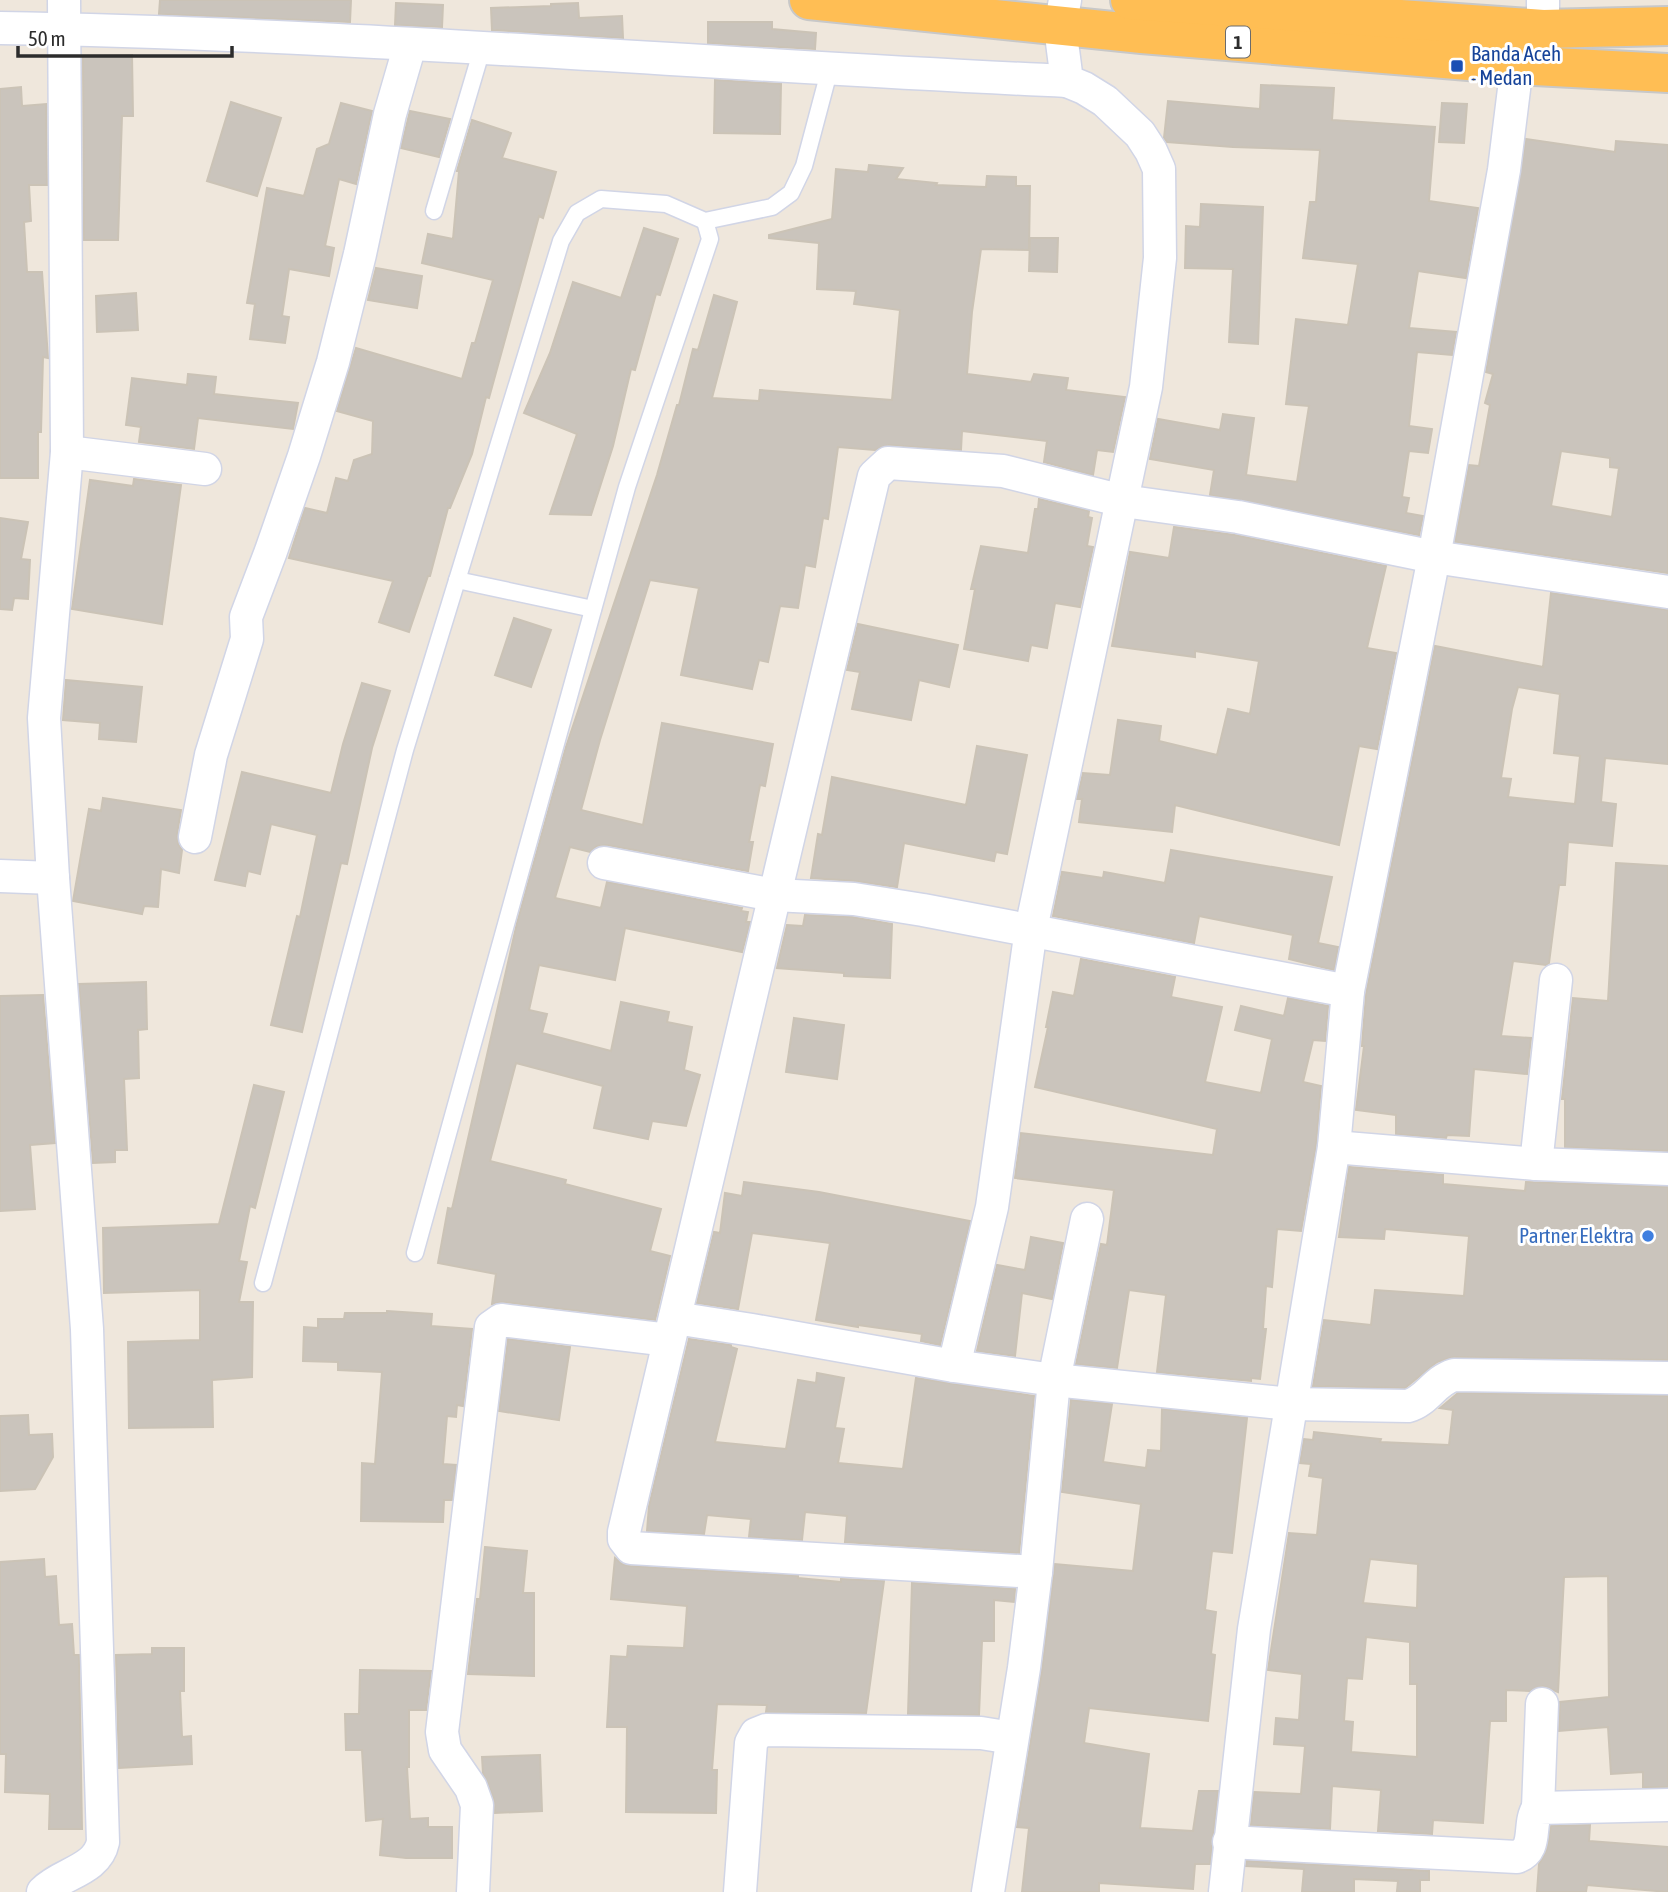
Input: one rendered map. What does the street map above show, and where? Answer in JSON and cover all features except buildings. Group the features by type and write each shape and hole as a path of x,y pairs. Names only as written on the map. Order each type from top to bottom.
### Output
{"highway":[{"name":"1","path":"809,0 1062,13 1517,65 1668,73"},
{"name":"1","path":"1147,1 1543,14 1668,26"}],"street":[{"path":"1062,13 1067,81"},
{"path":"43,1892 94,1860 101,1852 103,1842 86,1329 44,718 67,452 64,15"},
{"path":"0,28 64,15 410,45 863,72 1067,81 1094,94 1123,116 1146,142 1159,169 1160,258 1146,387 1031,929 992,1207 954,1366"},
{"path":"195,837 211,755 247,639 246,617 304,456 333,362 360,254 390,114 410,45"},
{"path":"1225,1892 1254,1629 1335,1147 1348,991 1434,557 1504,170 1517,65"},
{"path":"67,452 205,469"},
{"path":"1036,1572 631,1548 624,1539 872,480 877,470 888,463 1003,471 1123,501 1238,517 1434,557 1668,593"},
{"path":"604,863 774,895 854,899 1031,929 1348,991"},
{"path":"0,876 53,878"},
{"path":"1536,1164 1556,979"},
{"path":"1335,1147 1536,1164 1668,1169"},
{"path":"988,1892 1036,1572 1054,1380 1087,1219"},
{"path":"473,1892 477,1805 471,1788 446,1750 442,1732 491,1327 501,1320 672,1329 752,1330 954,1366 1054,1380 1292,1404 1408,1406 1418,1403 1444,1378 1454,1375 1668,1378"},
{"path":"1229,1842 1517,1857 1522,1855 1530,1846 1533,1818 1538,1808 1542,1704"},
{"path":"740,1892 751,1743 756,1734 766,1730 981,1733 1012,1738"},
{"path":"1538,1808 1668,1805"}],"lane":[{"path":"434,211 482,49"},
{"path":"263,1283 405,750 561,241 577,213 601,198 666,204 705,221 772,207 791,193 804,166 830,68"},
{"path":"415,1253 627,487 710,239 705,221"},
{"path":"457,580 593,610"}],"place":[{"name":"Banda Aceh - Medan","path":"1457,66"},
{"name":"Partner Elektra","path":"1648,1236"}]}
